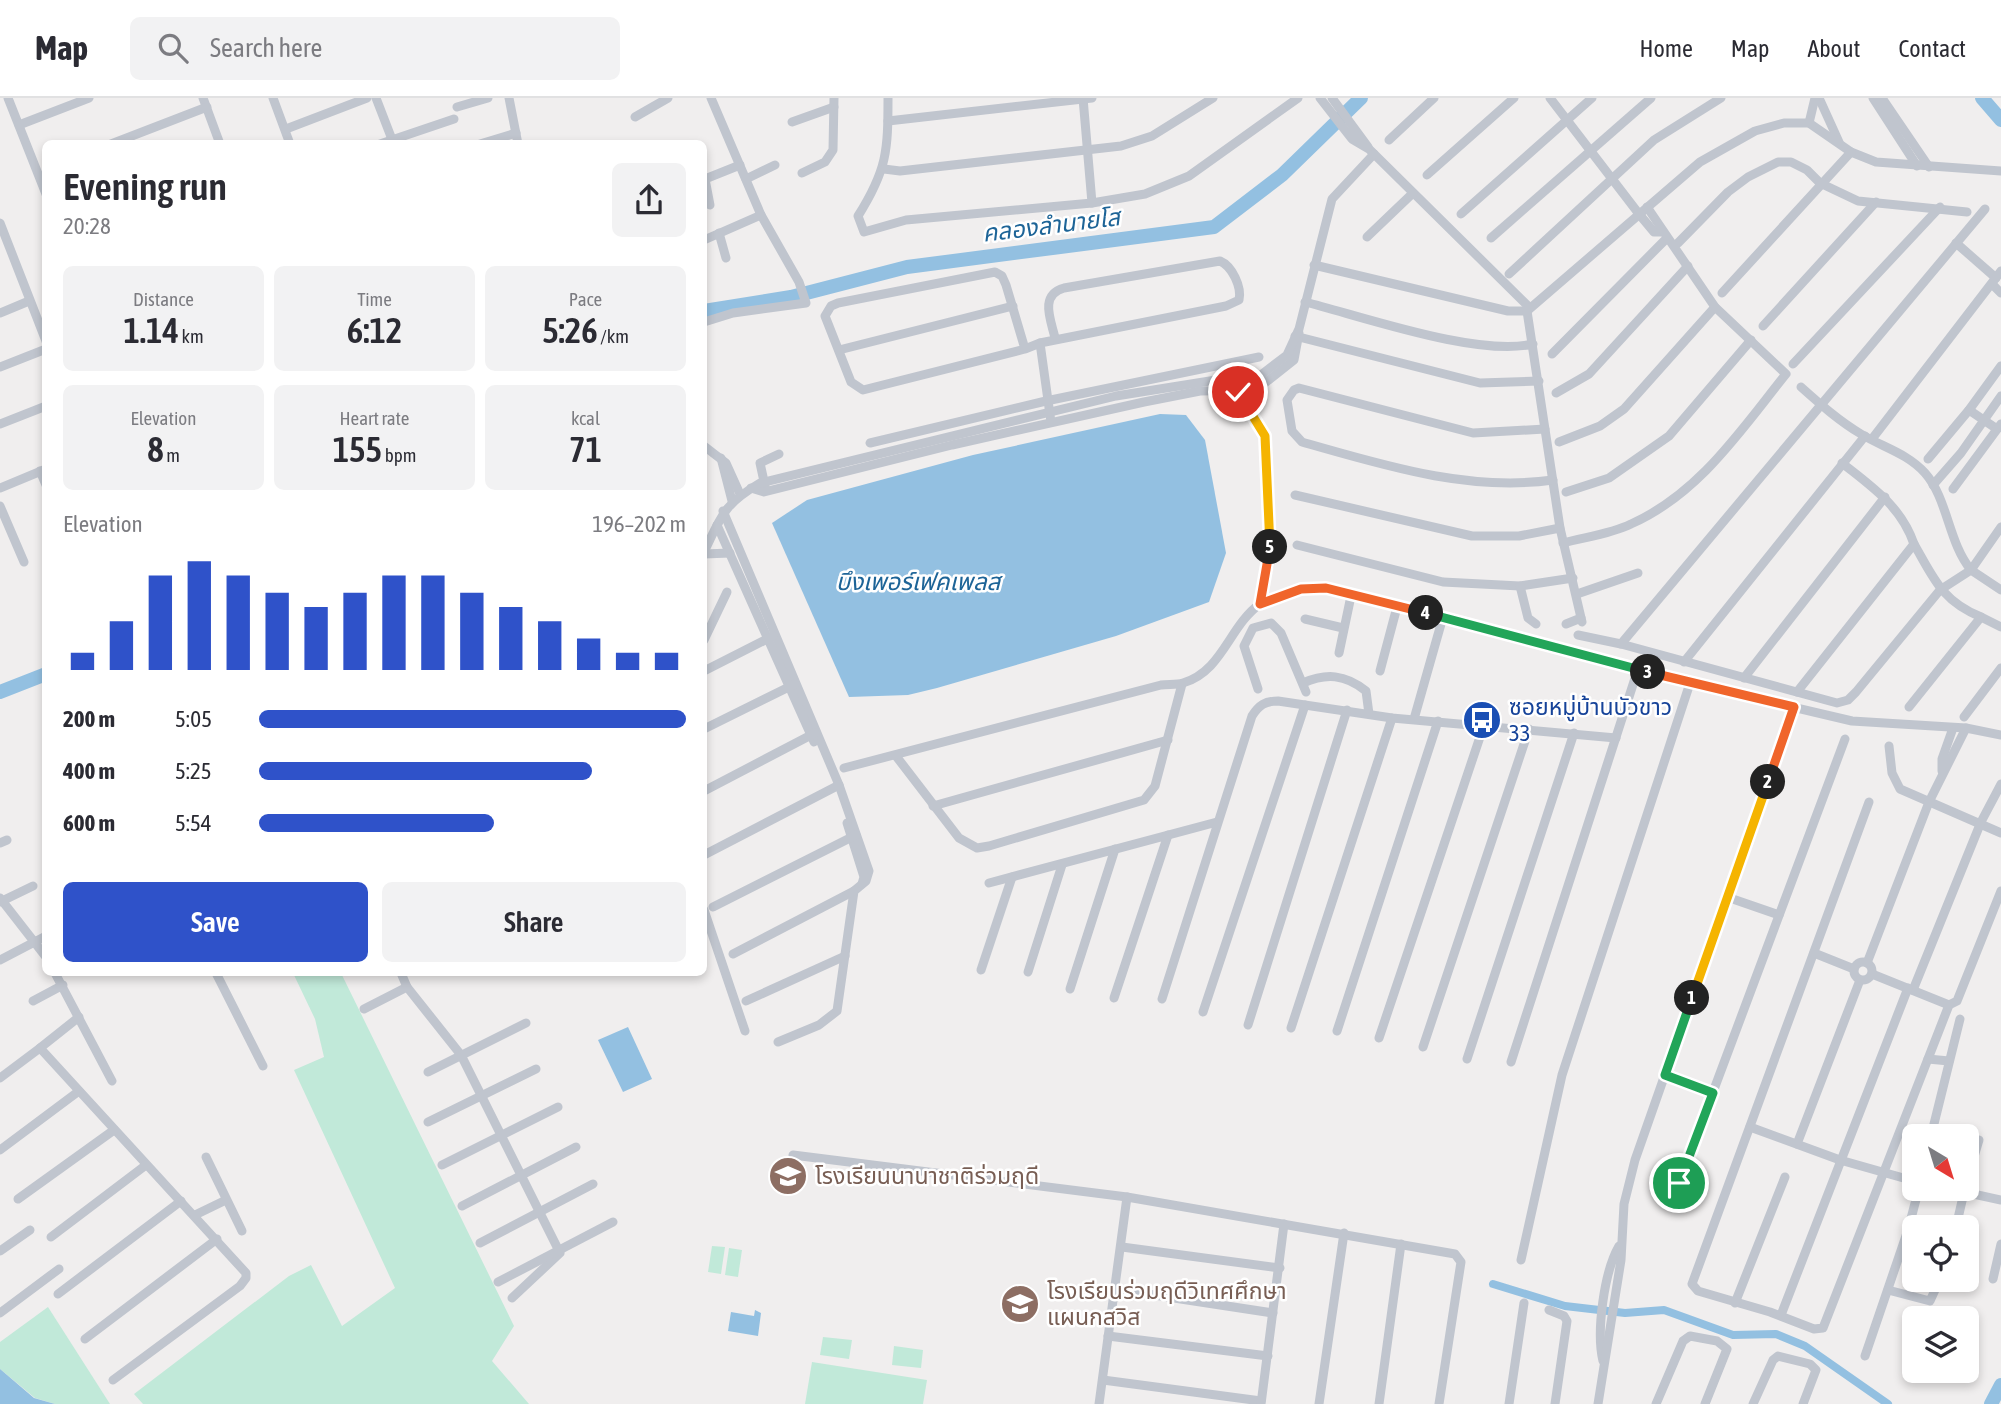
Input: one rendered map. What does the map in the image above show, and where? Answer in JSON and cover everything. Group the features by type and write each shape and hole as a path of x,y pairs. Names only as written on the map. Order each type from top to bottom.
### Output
{"street":[{"path":"8,98 41,170"},
{"path":"19,125 89,98"},
{"path":"274,98 289,140"},
{"path":"286,128 367,98"},
{"path":"376,98 393,140"},
{"path":"457,107 488,98"},
{"path":"509,98 517,140"},
{"path":"635,117 668,98"},
{"path":"888,98 888,150 884,169 858,216 864,232 906,220 1092,203 1145,194 1189,176 1298,98"},
{"path":"888,121 1086,98 1092,203"},
{"path":"884,169 900,171 1089,150 1152,136 1213,98"},
{"path":"1320,98 1327,110 1528,309 1560,528 1581,620 1566,624"},
{"path":"1389,140 1434,98"},
{"path":"1427,175 1514,98"},
{"path":"1550,98 1639,214 1654,232 1664,235"},
{"path":"1461,214 1592,98"},
{"path":"1491,238 1651,98"},
{"path":"1509,274 1654,140 1721,98"},
{"path":"1809,123 1817,98"},
{"path":"1817,98 1839,142"},
{"path":"1873,98 1917,166"},
{"path":"1882,98 1929,167"},
{"path":"707,321 733,313 805,304 806,301 799,282 761,215 714,99"},
{"path":"1334,101 1355,136"},
{"path":"120,140 205,102 219,140"},
{"path":"792,122 834,103 833,150 830,157 802,173"},
{"path":"396,140 454,119"},
{"path":"1314,265 1508,311 1528,309 1700,162 1736,141 1784,123 1809,123 1851,152 1876,162 1985,172 2001,171"},
{"path":"493,140 516,133"},
{"path":"707,547 723,511 740,494 751,488 1050,418 1200,391 1238,392 1259,382 1297,353 1305,302 1332,199 1371,152"},
{"path":"1722,293 1851,152"},
{"path":"1678,243 1728,192 1777,162 1791,162 1807,170 1820,183 1858,201 1940,207 1967,212"},
{"path":"707,178 740,165"},
{"path":"746,179 775,165"},
{"path":"1985,172 2001,180"},
{"path":"707,189 710,205"},
{"path":"1367,237 1413,193"},
{"path":"1763,326 1876,202"},
{"path":"1563,543 1631,525 1685,491 1720,457 1786,374 1715,307 1647,207"},
{"path":"1793,363 1940,207"},
{"path":"1622,644 1985,209"},
{"path":"707,239 761,215"},
{"path":"0,223 42,332"},
{"path":"719,233 726,258"},
{"path":"1552,354 1664,235"},
{"path":"1956,243 1996,278 2001,293"},
{"path":"0,258 11,254"},
{"path":"1025,349 1002,276 995,272 838,303 831,306 825,316 851,382 863,390 1025,349 1055,338 1226,306 1239,300 1241,293 1230,270 1220,261 1055,290 1049,297 1048,306 1055,338"},
{"path":"1556,393 1589,374 1688,266"},
{"path":"1684,662 1842,463 1868,438 1996,278"},
{"path":"0,313 29,301"},
{"path":"1305,302 1480,346 1514,349 1533,344"},
{"path":"839,350 1013,306"},
{"path":"1559,442 1600,426 1624,409 1715,307"},
{"path":"1298,334 1480,383 1539,381"},
{"path":"1566,492 1609,478 1668,436 1751,340"},
{"path":"1040,343 1050,418"},
{"path":"0,368 42,351"},
{"path":"870,443 1046,401 1259,358"},
{"path":"1928,459 2001,366"},
{"path":"1050,418 1116,396 1233,380 1259,382"},
{"path":"1233,380 1265,436 1270,551 1260,604"},
{"path":"1801,387 1868,438 1898,452 1920,468 1933,485 1954,541 1971,570 2001,590"},
{"path":"1545,429 1512,434 1473,433 1299,388 1294,390 1287,400 1292,431 1302,442 1456,481 1515,485 1553,480"},
{"path":"1933,485 2001,396"},
{"path":"0,424 42,408"},
{"path":"1953,489 1999,427 1969,410"},
{"path":"707,449 729,467 740,494"},
{"path":"765,486 760,463 779,454"},
{"path":"721,458 732,501"},
{"path":"1842,463 1885,497 1907,525 1914,544 1940,590 1952,603 2001,627"},
{"path":"0,488 42,470"},
{"path":"1295,495 1472,536 1519,536 1560,528"},
{"path":"1744,678 1885,497"},
{"path":"0,506 24,562"},
{"path":"723,511 772,637 837,787 869,872 858,888 837,1011 819,1025 778,1042"},
{"path":"717,525 772,637"},
{"path":"1578,635 1622,644 1838,703 1848,700 1940,590 1971,570 2001,527"},
{"path":"1797,692 1914,544"},
{"path":"1297,545 1443,582 1520,586 1573,578"},
{"path":"707,553 730,553"},
{"path":"1577,594 1638,573"},
{"path":"1520,586 1528,618 1536,624"},
{"path":"844,768 1161,685 1182,684 1213,665 1237,625 1260,604 1301,589 1334,589 1351,596 1443,617 1690,683 1852,721 1966,727 2001,735"},
{"path":"707,634 727,592"},
{"path":"1339,653 1351,596"},
{"path":"1380,671 1397,607"},
{"path":"1414,719 1443,617"},
{"path":"1909,707 1981,617"},
{"path":"1305,619 1343,628"},
{"path":"1258,689 1244,646 1253,628 1270,623 1281,633 1304,688 1325,675 1346,678 1366,691 1369,714"},
{"path":"707,669 772,637"},
{"path":"1964,717 2001,668"},
{"path":"1511,1062 1638,669"},
{"path":"1521,1260 1563,1075 1690,683"},
{"path":"896,756 933,806 967,845 977,848 989,846 1144,800 1155,786 1182,684"},
{"path":"707,728 793,685"},
{"path":"1162,999 1252,716 1268,701 1392,718 1616,738"},
{"path":"1203,1012 1305,705"},
{"path":"1598,1404 1616,1259 1635,1160 1794,707"},
{"path":"1248,1025 1347,710"},
{"path":"1291,1028 1392,718"},
{"path":"1337,1031 1438,722"},
{"path":"1379,1038 1484,725"},
{"path":"1942,771 1942,759 1953,727"},
{"path":"1966,727 1942,771 1867,963 1872,974 1949,1004 1957,1001 2001,891"},
{"path":"1423,1047 1529,729"},
{"path":"1467,1059 1574,733"},
{"path":"707,789 814,734"},
{"path":"1679,1183 1845,738"},
{"path":"933,806 1168,740"},
{"path":"1889,746 1895,782 1909,794 1981,822 2001,833"},
{"path":"1781,1315 1840,1160 1981,822 2001,784"},
{"path":"707,853 837,787"},
{"path":"1869,802 1692,1284 1698,1291 1781,1315 1814,1329 1823,1328 1949,1004"},
{"path":"989,883 1217,822"},
{"path":"1114,998 1168,835"},
{"path":"745,1031 708,908 855,836"},
{"path":"1070,989 1115,849"},
{"path":"1028,972 1062,865"},
{"path":"981,970 1012,877"},
{"path":"33,886 0,900 42,953"},
{"path":"733,954 858,888"},
{"path":"1727,897 1779,915"},
{"path":"0,960 42,938"},
{"path":"1797,1144 1860,980 1854,969 1814,953"},
{"path":"747,1001 845,956"},
{"path":"1854,969 1859,963 1867,963"},
{"path":"1860,980 1867,980 1872,974"},
{"path":"57,976 112,1081"},
{"path":"218,976 263,1066"},
{"path":"402,976 407,987 461,1055 559,1250 560,1253 512,1298"},
{"path":"33,1001 63,985"},
{"path":"364,1009 407,987"},
{"path":"0,1078 79,1017"},
{"path":"1934,1124 1959,1019"},
{"path":"428,1072 526,1023"},
{"path":"40,1048 246,1273 240,1286 113,1380"},
{"path":"1928,1059 1949,1061"},
{"path":"428,1122 536,1069"},
{"path":"1665,1075 1713,1093"},
{"path":"0,1150 79,1091"},
{"path":"442,1165 558,1107"},
{"path":"1750,1127 1840,1160 1902,1178"},
{"path":"18,1199 114,1130"},
{"path":"462,1206 576,1147"},
{"path":"793,1155 1127,1197 1455,1254 1461,1262 1439,1404"},
{"path":"206,1157 242,1231"},
{"path":"51,1237 146,1165"},
{"path":"1735,1303 1785,1177"},
{"path":"480,1243 593,1184"},
{"path":"1979,1194 2001,1200"},
{"path":"1099,1404 1127,1197"},
{"path":"195,1215 226,1200"},
{"path":"58,1294 181,1201"},
{"path":"1865,1356 1915,1201"},
{"path":"498,1282 612,1222"},
{"path":"1102,1380 1261,1402 1284,1224"},
{"path":"0,1251 30,1230"},
{"path":"1319,1404 1344,1233"},
{"path":"85,1339 217,1239"},
{"path":"1379,1404 1401,1244"},
{"path":"1993,1279 2001,1244"},
{"path":"1122,1247 1280,1268"},
{"path":"0,1313 59,1269"},
{"path":"1115,1289 1273,1313"},
{"path":"1888,1290 1930,1301 1934,1292"},
{"path":"1510,1404 1524,1303"},
{"path":"1549,1310 1564,1316 1567,1321 1555,1404"},
{"path":"1108,1336 1268,1356"},
{"path":"1656,1404 1683,1341 1690,1336 1717,1341 1727,1349 1705,1404"},
{"path":"1753,1404 1773,1360 1778,1356 1810,1364 1816,1370 1803,1404"}],"green space":[{"path":"294,976 342,976 514,1326 492,1361 529,1404 143,1404 134,1394 289,1276 311,1265 342,1326 395,1288 294,1070 324,1057 315,1019"},
{"path":"712,1246 725,1247 721,1274 708,1272"},
{"path":"729,1248 742,1250 738,1277 725,1275"},
{"path":"48,1307 110,1404 55,1404 35,1398 0,1369 0,1342"},
{"path":"823,1337 852,1340 849,1359 820,1355"},
{"path":"894,1346 923,1350 921,1368 892,1365"},
{"path":"812,1362 927,1380 923,1404 805,1404"}],"water":[{"name":"บึงเพอร์เฟคเพลส","path":"1160,414 1186,415 1205,440 1226,553 1209,602 1116,636 937,688 908,695 849,697 772,523 807,500 973,455"},
{"path":"628,1027 652,1079 623,1092 598,1040"},
{"path":"755,1310 761,1313 758,1336 728,1331 731,1312 754,1316"},
{"path":"0,1369 34,1398 55,1404 0,1404"}],"waterway":[{"name":"คลองลำนายโส","path":"707,311 791,297 907,267 1214,227 1282,175 1361,98"},
{"path":"1982,98 2001,120"},
{"name":"คลองลำนายโส","path":"0,692 42,676"},
{"path":"1493,1284 1565,1306 1625,1313 1664,1310 1733,1335 1776,1334 1805,1346 1888,1404"},
{"path":"1991,1404 2001,1385"}],"place":[{"name":"ซอยหมู่บ้านบัวขาว 33","path":"1482,720"},
{"name":"โรงเรียนนานาชาติร่วมฤดี","path":"788,1176"},
{"name":"โรงเรียนร่วมฤดีวิเทศศึกษา แผนกสวิส","path":"1020,1304"}],"route":[{"path":"1238,392 1262,427 1265,436 1270,562 1260,604 1301,589 1334,589 1351,596 1486,628 1690,683 1794,707 1665,1075 1713,1093 1679,1183"}]}
